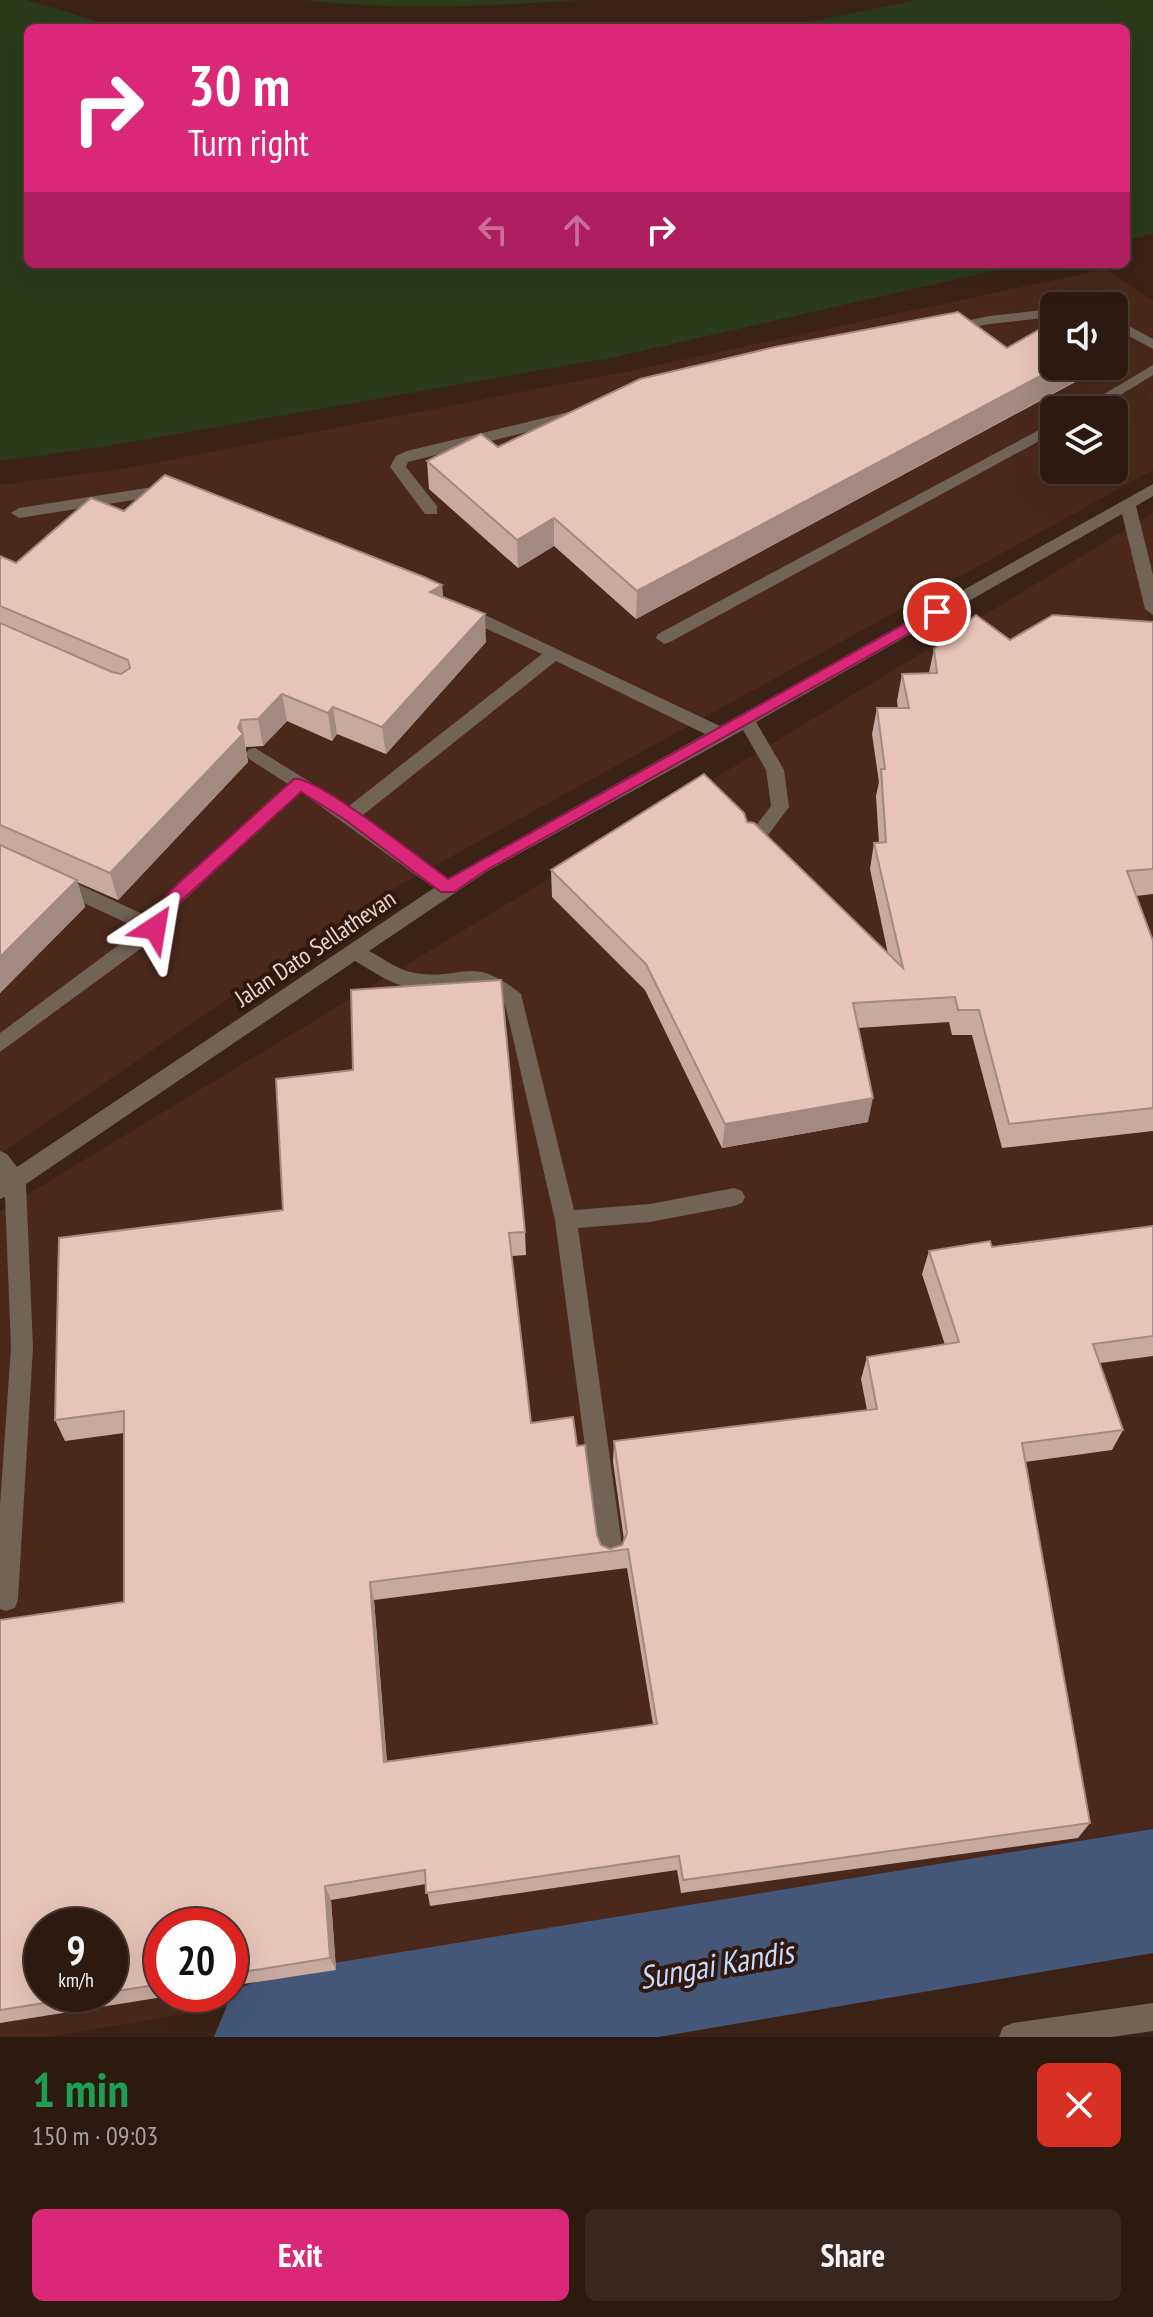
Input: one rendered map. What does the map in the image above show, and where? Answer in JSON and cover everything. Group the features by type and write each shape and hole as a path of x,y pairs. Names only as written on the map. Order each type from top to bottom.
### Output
{"street":[{"path":"928,333 989,320 1040,315"},
{"path":"1128,330 1153,345"},
{"path":"1108,396 1153,369"},
{"path":"431,510 398,467 402,459 412,454 598,410"},
{"path":"664,638 1040,435"},
{"name":"Jalan Dato Sellathevan","path":"7,1186 479,867 1153,489"},
{"path":"19,513 157,491 191,491"},
{"path":"1127,503 1153,609"},
{"path":"442,602 720,734"},
{"path":"350,815 555,653"},
{"path":"746,720 775,770 780,807 753,841"},
{"path":"255,754 350,815 447,887"},
{"path":"0,1044 155,928 176,896 300,783"},
{"path":"42,876 155,928"},
{"path":"353,951 413,981 469,976 494,981 514,1000 566,1220 611,1553"},
{"path":"0,1160 7,1186 22,1347 6,1599"},
{"path":"566,1220 650,1213 734,1197"},
{"path":"1013,2037 1153,2017"}],"shaded area":[{"path":"1106,269 1153,301 1153,470 1128,484 1128,396 1040,396 1040,484 1128,484 376,898 0,1154 0,485 128,468 625,372"},
{"path":"1153,513 1153,1851 248,2003 248,1908 144,1908 144,2012 197,2012 48,2037 0,2037 0,1211"}],"green space":[{"path":"0,0 27,0 106,24 24,24 24,268 1004,268 615,357 108,446 0,461"},
{"path":"305,0 581,0 478,6 408,6"},
{"path":"917,0 1153,0 1153,234 1130,239 1130,24 798,24"}],"building":[{"path":"958,312 1007,348 1040,329 1040,376 637,591 554,518 517,540 427,461 481,434 498,447 640,379 775,347"},
{"path":"165,475 424,577 442,585 430,592 485,614 382,727 333,707 328,713 282,694 258,719 241,720 238,728 243,734 110,873 0,825 0,623 112,672 121,674 130,668 128,660 0,606 0,556 16,563 91,498 124,511"},
{"path":"976,615 1010,640 1053,615 1153,622 1153,869 1127,871 1153,941 1153,1108 1009,1124 979,1010 958,1010 955,997 853,1003 873,1098 725,1124 646,964 551,870 704,774 744,813 747,822 754,823 903,968 874,843 886,842 881,769 885,769 877,708 909,708 902,674 937,673 934,649"},
{"path":"0,845 77,880 0,957"},
{"path":"501,980 525,1232 509,1233 531,1423 573,1417 577,1446 585,1445 597,1535 601,1545 610,1549 622,1545 627,1533 614,1441 877,1409 867,1357 959,1342 929,1251 990,1241 992,1247 1153,1226 1153,1336 1093,1344 1123,1430 1022,1443 1090,1823 683,1880 679,1856 426,1893 425,1870 325,1886 330,1958 248,1971 248,1908 144,1908 144,1987 128,1989 128,1908 24,1908 24,2006 0,2010 0,1620 124,1602 124,1411 55,1420 59,1238 283,1210 276,1079 353,1070 351,990","holes":["628,1549 657,1724 384,1762 370,1582"]}],"waterway":[{"name":"Sungai Kandis","path":"279,2037 1153,1891"}],"route":[{"path":"155,928 176,896 300,783 350,815 447,887 937,612"}]}
